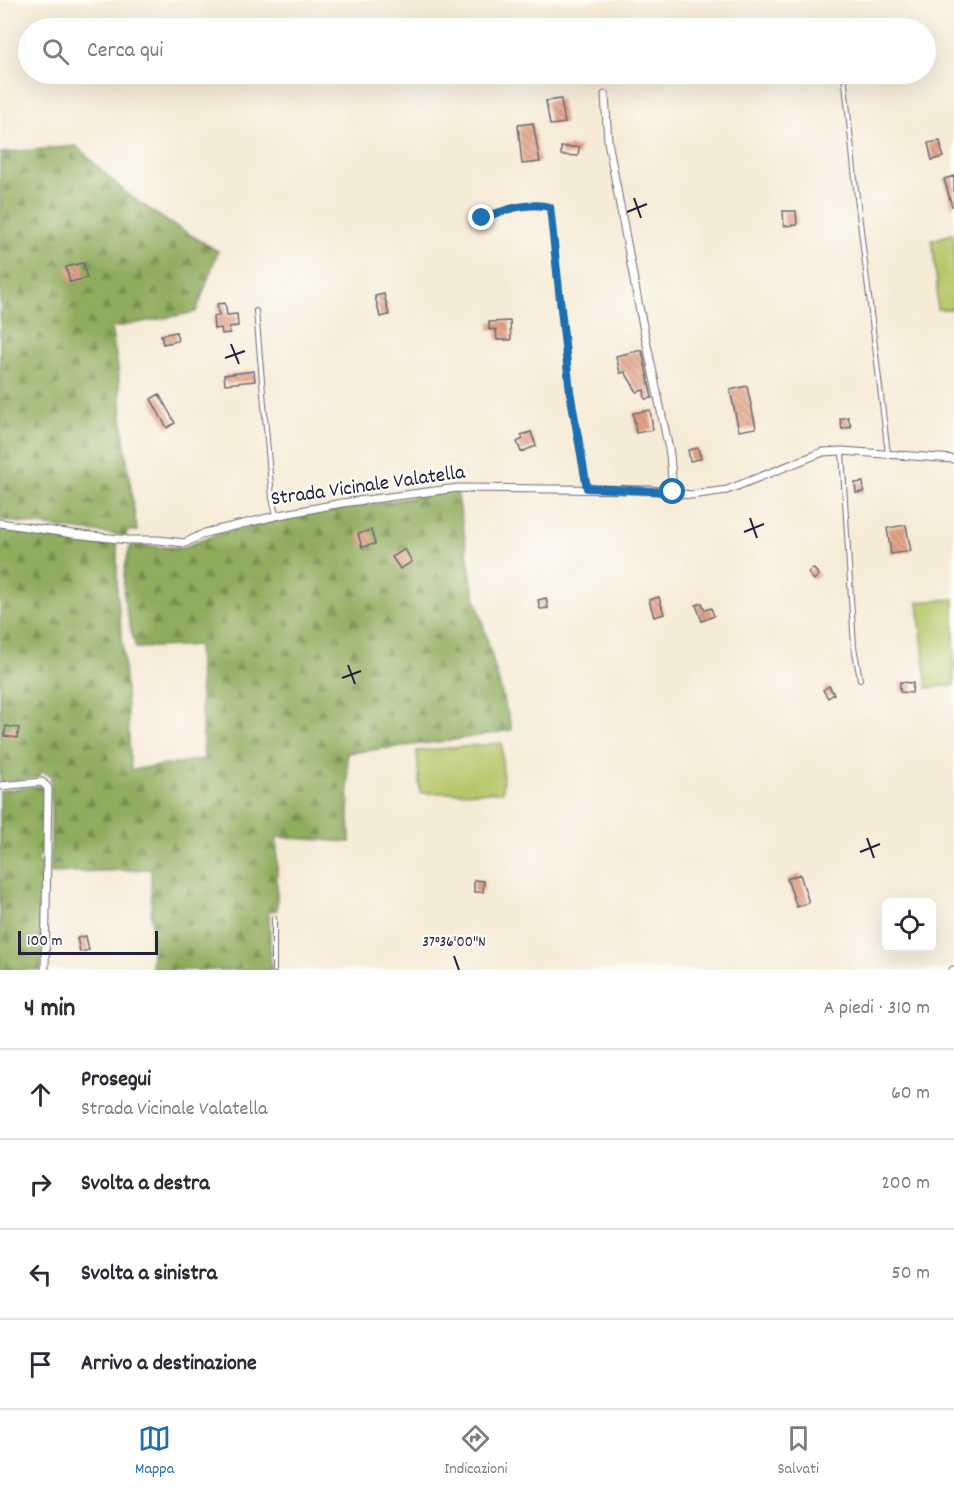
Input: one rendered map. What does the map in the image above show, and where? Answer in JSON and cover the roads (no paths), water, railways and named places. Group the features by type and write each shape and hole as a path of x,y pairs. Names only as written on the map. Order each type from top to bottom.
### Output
{"street":[{"path":"605,95 608,141 638,302 670,454 673,492"},
{"name":"Strada Vicinale Valatella","path":"0,523 95,537 185,543 205,532 277,516 342,503 458,488 587,488 691,495 727,490 823,452 842,451 954,459"},
{"path":"0,786 42,782 48,788 45,970"}],"lane":[{"path":"845,84 888,455"},
{"path":"482,218 516,207 550,207 570,392 587,488"},
{"path":"256,311 273,498 277,516"},
{"path":"842,451 854,647 860,679"},
{"path":"274,918 274,970"}]}
